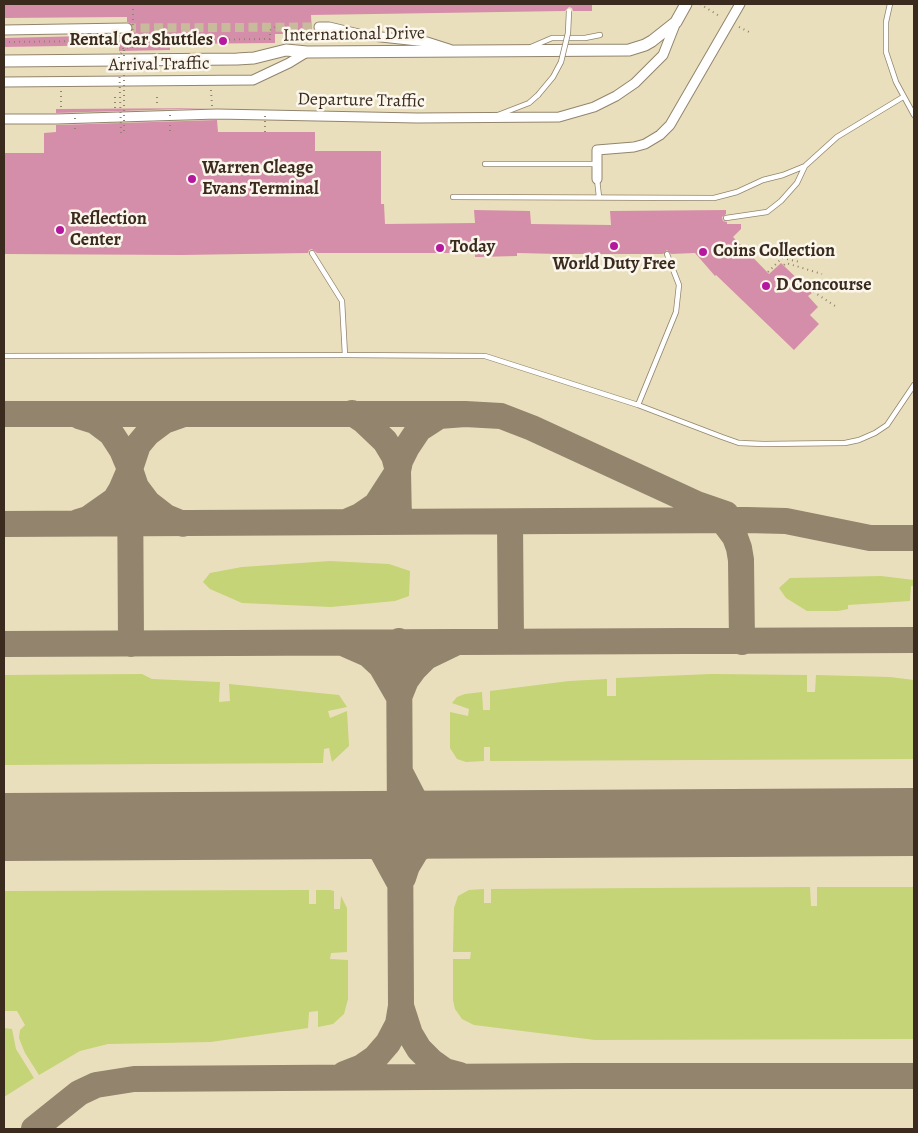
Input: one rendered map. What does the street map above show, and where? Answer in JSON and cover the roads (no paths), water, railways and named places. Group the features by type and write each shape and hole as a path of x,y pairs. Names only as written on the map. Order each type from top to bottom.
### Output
{"street":[{"name":"International Drive","path":"4,61 237,59 254,58 286,50 307,52 629,50 645,45 676,22 686,4"},
{"path":"598,179 597,150 634,147 646,144 660,135 670,125 740,4"},
{"name":"Departure Traffic","path":"4,118 56,119 170,116 215,111 265,116 559,117 594,108 635,83 663,55 676,22"},
{"path":"319,27 329,27 355,34 427,42 456,51"},
{"path":"4,30 127,28"},
{"name":"Arrival Traffic","path":"4,82 253,80 290,63 307,52"}],"lane":[{"path":"890,4 886,22 886,52 903,98 914,115"},
{"path":"494,117 529,102 538,95 553,77 561,62 568,33 569,11"},
{"path":"520,51 552,38 585,38 600,35"},
{"path":"453,197 714,198 737,192 763,180 783,175 805,166 837,137 903,98"},
{"path":"485,164 597,164"},
{"path":"726,218 767,212 782,201 797,183 805,166"},
{"path":"598,179 599,197"},
{"path":"312,253 342,301 345,355"},
{"path":"638,405 676,312 679,285 668,254"},
{"path":"4,356 485,356 638,405 740,442 845,443 859,440 876,433 888,425 914,385"}],"tunnel":[{"path":"127,28 319,27"}],"place":[{"name":"Rental Car Shuttles","path":"223,41"},
{"name":"Warren Cleage Evans Terminal","path":"192,179"},
{"name":"Reflection Center","path":"60,230"},
{"name":"World Duty Free","path":"614,246"},
{"name":"Today","path":"440,248"},
{"name":"Coins Collection","path":"703,252"},
{"name":"D Concourse","path":"766,286"}]}
